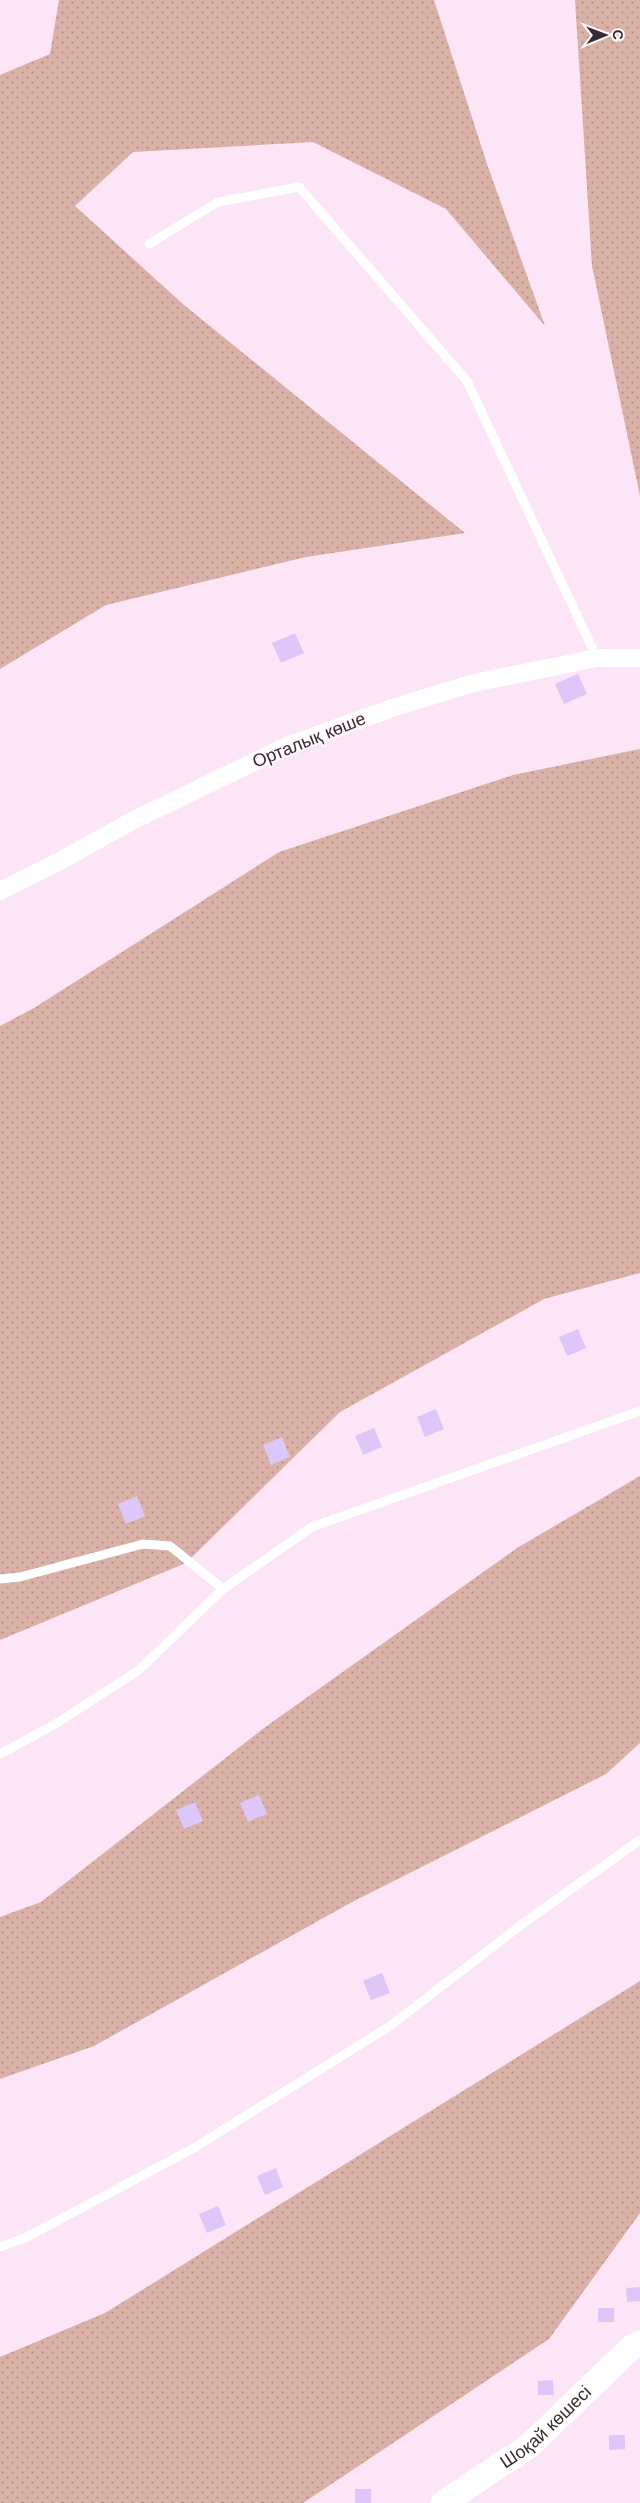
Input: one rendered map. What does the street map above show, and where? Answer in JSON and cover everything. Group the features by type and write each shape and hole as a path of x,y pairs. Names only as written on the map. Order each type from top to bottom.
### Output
{"street":[{"name":"Орталық көше","path":"0,891 60,861 130,822 287,746 395,707 474,683 597,658 640,658"},
{"name":"Шоқай көшесі","path":"443,2503 529,2446 632,2347 640,2343"}],"lane":[{"path":"149,244 218,202 299,187 467,381 597,658"},
{"path":"0,1754 57,1723 139,1670 223,1589 312,1527 640,1411"},
{"path":"0,1579 20,1577 143,1544 170,1546 223,1589"},
{"path":"0,2247 27,2237 194,2148 390,2026 525,1922 640,1840"}],"shaded area":[{"path":"59,0 434,0 487,164 545,326 446,209 313,142 133,152 75,206 184,305 465,533 306,557 106,605 0,669 0,75 50,54"},
{"path":"575,0 640,0 640,496 592,266"},
{"path":"640,749 640,1273 544,1299 340,1412 186,1563 0,1640 0,1026 34,1008 279,852 513,775"},
{"path":"640,1476 640,1743 606,1774 352,1902 94,2046 0,2079 0,1917 41,1902 264,1728 517,1548"},
{"path":"640,1981 640,2213 549,2339 303,2503 0,2503 0,2357 105,2313"}],"building":[{"path":"295,633 304,653 281,663 272,643"},
{"path":"578,674 587,694 564,704 555,684"},
{"path":"578,1329 586,1348 567,1356 559,1337"},
{"path":"436,1409 444,1429 425,1437 417,1417"},
{"path":"374,1428 382,1447 363,1455 355,1436"},
{"path":"282,1437 290,1457 271,1465 263,1445"},
{"path":"137,1496 145,1516 126,1524 118,1504"},
{"path":"259,1795 267,1814 248,1822 240,1803"},
{"path":"195,1802 203,1821 184,1829 176,1810"},
{"path":"382,1973 390,1993 371,2000 363,1981"},
{"path":"276,2168 283,2187 265,2195 257,2176"},
{"path":"218,2206 226,2225 207,2233 199,2214"},
{"path":"640,2287 640,2301 627,2302 626,2288"},
{"path":"598,2308 614,2308 614,2322 598,2322"},
{"path":"553,2380 554,2395 538,2395 538,2381"},
{"path":"609,2435 625,2435 625,2449 609,2450"},
{"path":"355,2489 371,2489 371,2503 355,2503"}]}
